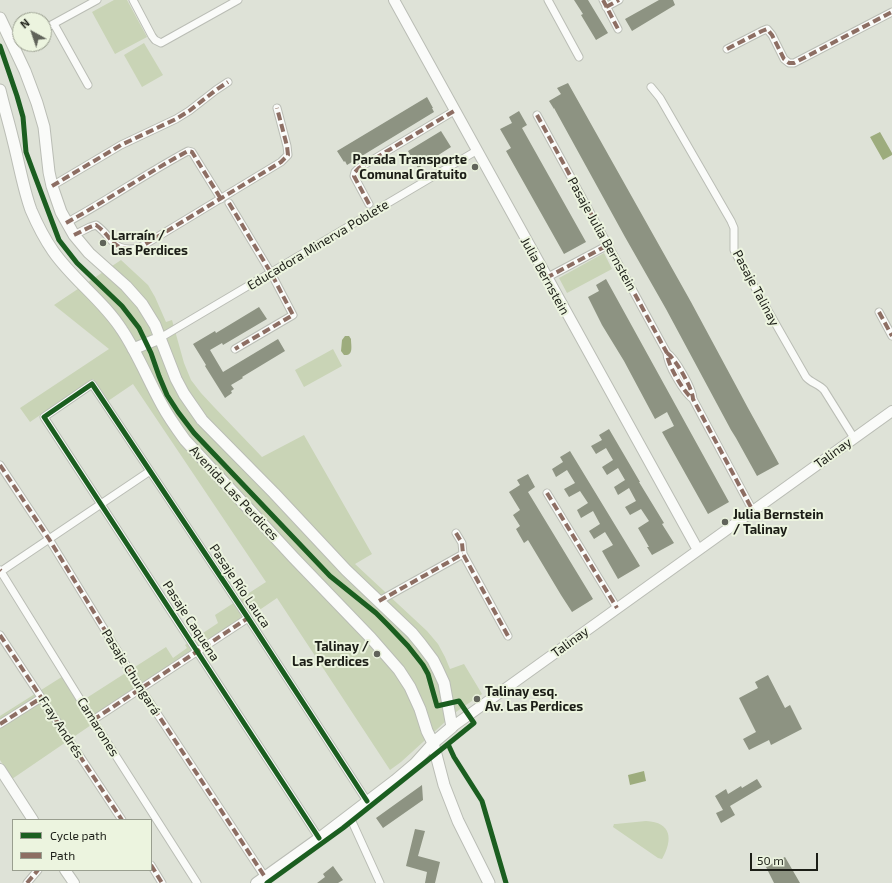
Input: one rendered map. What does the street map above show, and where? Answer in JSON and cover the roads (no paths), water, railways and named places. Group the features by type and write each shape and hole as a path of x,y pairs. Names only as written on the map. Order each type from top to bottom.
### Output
{"main road":[{"name":"Avenida Las Perdices","path":"0,18 12,36"},
{"name":"Avenida Las Perdices","path":"19,52 44,127 52,186 66,223 89,253 134,294 148,314 155,325 176,379 184,394 202,420 274,493 346,570 412,633 421,644 436,665 444,683 452,727"},
{"name":"Avenida Las Perdices","path":"0,90 23,184 31,210 52,250 76,280 109,312 122,330 162,406 185,440 294,558 371,638 399,670 410,687 420,709 428,734 433,743 444,785 458,821 489,883"},
{"path":"133,350 160,338"},
{"name":"Talinay","path":"433,743 452,727"}],"street":[{"path":"88,85 54,24 97,0"},
{"path":"133,0 152,36 155,40 161,42 238,0"},
{"name":"Julia Bernstein","path":"394,0 476,152 698,550"},
{"path":"548,0 579,57"},
{"path":"618,29 605,3 619,0"},
{"path":"727,49 762,30 767,29 772,35 784,59 788,63 794,63 892,12"},
{"path":"52,186 121,145 176,119 228,82"},
{"name":"Pasaje Talinay","path":"650,87 660,98 731,222 734,228 733,246 738,258 806,377 824,390 854,438"},
{"path":"74,235 96,225 101,228 116,246 130,249 138,248 281,162 288,154 277,108"},
{"path":"369,204 354,176 354,172 454,111"},
{"name":"Pasaje Julia Bernstein","path":"537,115 667,353 674,360 690,389 693,399 753,511"},
{"path":"66,223 167,162 188,151 192,152 221,199"},
{"name":"Educadora Minerva Poblete","path":"160,338 476,152"},
{"path":"229,203 271,273 293,315 235,349"},
{"path":"546,278 608,245"},
{"path":"879,312 892,336"},
{"name":"Pasaje Caquena","path":"92,384 44,416 318,838"},
{"name":"Pasaje Río Lauca","path":"92,384 248,618 367,801"},
{"name":"Talinay","path":"452,727 892,410"},
{"name":"Pasaje Chungará","path":"0,465 49,539 141,689 265,877"},
{"path":"0,571 150,472"},
{"path":"547,493 617,608"},
{"path":"456,533 462,543 463,554 508,636"},
{"path":"379,601 463,554"},
{"name":"Camarones","path":"0,571 197,883"},
{"path":"93,720 248,618"},
{"name":"Fray Andrés","path":"0,635 120,819"},
{"path":"0,724 41,698"},
{"name":"Talinay","path":"256,883 406,771 433,743"},
{"path":"0,769 31,819"},
{"path":"349,815 380,883"},
{"path":"152,867 162,883"},
{"path":"27,883 37,871"},
{"path":"66,871 74,883"}],"place":[{"name":"Parada Transporte Comunal Gratuito","path":"475,167"},
{"name":"Larraín / Las Perdices","path":"103,243"},
{"name":"Julia Bernstein / Talinay","path":"725,522"},
{"name":"Talinay / Las Perdices","path":"377,654"},
{"name":"Talinay esq. Av. Las Perdices","path":"477,699"}]}
